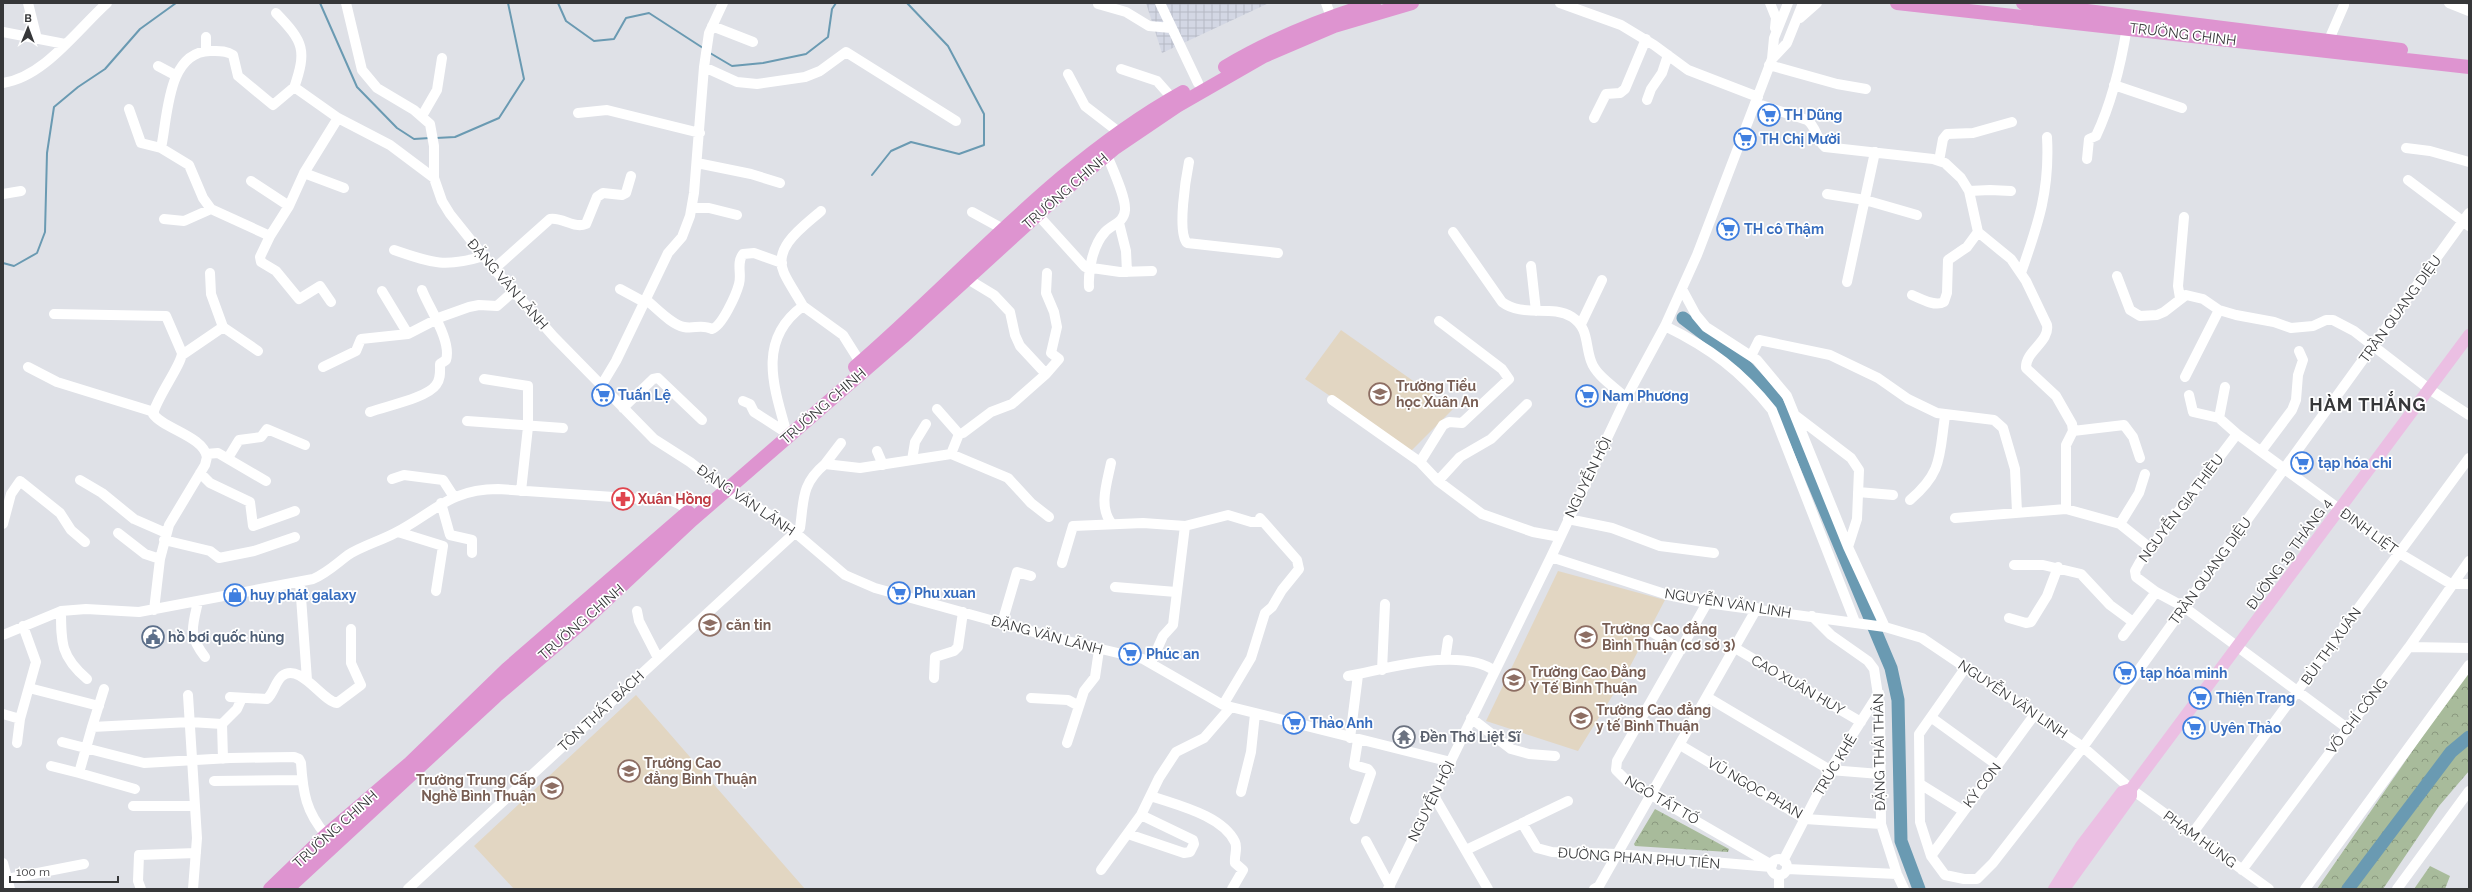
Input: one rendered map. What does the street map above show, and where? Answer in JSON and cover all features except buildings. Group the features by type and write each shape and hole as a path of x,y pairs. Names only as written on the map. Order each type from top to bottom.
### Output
{"highway":[{"name":"TRƯỜNG CHINH","path":"270,889 326,835 410,763 507,669 903,337 983,256 1003,229 1058,180 1120,133 1172,98 1272,41 1331,17 1374,3"},
{"name":"TRƯỜNG CHINH","path":"983,256 1038,215 1107,155 1177,106 1264,56 1334,26 1412,3"},
{"name":"TRƯỜNG CHINH","path":"1897,3 2126,27 2469,67"},
{"name":"TRƯỜNG CHINH","path":"2023,3 2328,42 2469,58"},
{"name":"TRƯỜNG CHINH","path":"723,487 784,428 970,270"},
{"name":"TRƯỜNG CHINH","path":"287,889 506,687 584,621 690,516"}],"main road":[{"name":"ĐƯỜNG 19 THÁNG 4","path":"2054,889 2081,846 2122,792 2131,789 2469,335"},
{"name":"ĐƯỜNG 19 THÁNG 4","path":"2064,889 2131,796 2131,789"}],"street":[{"path":"28,3 37,38"},
{"path":"3,83 35,71 65,44 106,3"},
{"name":"ĐẶNG VĂN LÃNH","path":"346,3 358,58 366,76 377,88 422,116 432,128 434,178 450,214 494,269 601,386 654,439 723,487 784,523 854,580 1099,650 1143,659 1193,690 1226,706 1451,762"},
{"path":"601,386 616,361 644,300 668,253 682,237 692,208 700,133 704,67 711,29 723,3"},
{"path":"1160,3 1198,83"},
{"path":"1326,3 1331,17"},
{"path":"1560,3 1616,23 1646,39 1668,56 1693,72 1756,100 1807,120 1811,123 1819,142 1826,147 1939,161 1953,170 1969,191 1978,232 1986,241 2004,252 2021,274 2048,329 2046,335 2028,360 2026,368 2061,401 2068,414 2073,431 2066,445 2066,509"},
{"path":"1770,3 1776,18 1774,38"},
{"name":"NGUYỄN HỘI","path":"1389,888 1471,718 1551,558 1626,398 1665,326 1682,289 1697,255 1771,62 1774,38 1788,3"},
{"name":"NGUYỄN HỘI","path":"1771,62 1787,43 1803,3"},
{"path":"1795,24 1804,11 1817,3"},
{"path":"2449,3 2469,11"},
{"path":"1098,4 1126,12 1149,26 1171,28"},
{"path":"2328,42 2344,5"},
{"path":"162,148 176,75 182,63 195,53 206,51 228,52 233,55 238,76 274,105 294,88 303,55 293,31 276,13"},
{"path":"2087,160 2089,139 2096,136 2114,85 2126,27"},
{"path":"711,29 753,42"},
{"path":"3,32 65,44"},
{"path":"206,37 206,51"},
{"path":"1594,118 1606,94 1620,93 1624,89 1646,39"},
{"path":"704,67 737,82 757,84 805,77 820,71 846,52 956,121"},
{"path":"1647,100 1650,89 1662,73 1668,56"},
{"path":"422,116 437,90 442,58"},
{"path":"1771,62 1837,84 1866,89"},
{"path":"158,66 176,75"},
{"path":"1121,70 1156,81 1172,98"},
{"path":"1068,74 1085,106 1120,133"},
{"path":"2114,85 2182,108"},
{"path":"294,88 338,118 390,145 434,178"},
{"path":"129,108 141,143 162,148 189,165 203,198 211,209 270,236"},
{"path":"578,113 607,110 700,133"},
{"path":"331,302 320,286 299,299 276,271 261,262 261,253 289,206 304,173 338,118"},
{"path":"1939,161 1943,139 1947,134 1973,133 2012,122"},
{"path":"2021,274 2045,195 2048,166 2047,138"},
{"path":"2406,148 2430,151 2469,162"},
{"path":"1847,282 1866,200 1875,152"},
{"path":"1089,287 1094,250 1104,232 1119,223 1123,217 1125,208 1107,155"},
{"path":"1189,162 1183,201 1184,234 1187,243 1278,253"},
{"path":"697,163 751,174 780,183"},
{"path":"304,173 344,188"},
{"path":"494,269 550,219 563,220 580,225 586,224 597,197 603,193 622,195 626,193 632,176"},
{"path":"2408,180 2467,220"},
{"path":"251,181 289,206"},
{"path":"3,194 21,191"},
{"path":"1969,191 2011,191"},
{"path":"1827,194 1866,200 1917,215"},
{"path":"692,208 709,208 737,215"},
{"path":"164,219 184,221 211,209"},
{"path":"820,212 792,237 786,247 782,263 784,274 803,306 844,335 860,362"},
{"path":"972,212 1003,229"},
{"path":"1038,215 1082,265 1091,269 1128,272 1152,271"},
{"path":"2180,298 2178,286 2184,217"},
{"name":"TRẦN QUANG DIỆU","path":"1931,856 1945,875 1964,880 1977,879 1981,876 2083,747 2373,345 2467,220"},
{"path":"1119,223 1126,251 1128,272"},
{"path":"1453,232 1502,302 1517,310 1560,312 1572,317 1581,324 1585,333 1594,368 1626,398"},
{"path":"1912,295 1927,302 1940,304 1944,302 1947,293 1948,260 1967,247 1978,232"},
{"path":"394,250 430,263 457,262 484,256"},
{"path":"620,289 644,300 679,325 690,328 702,325 712,329 719,324 734,297 739,284 739,267 743,254 754,253 782,263"},
{"path":"1531,266 1536,311"},
{"path":"970,270 1010,312 1015,335 1020,346 1046,374"},
{"path":"210,273 211,294 223,327 258,351"},
{"path":"951,454 959,434 963,433 991,412 1012,404 1046,374 1059,359 1051,353 1057,327 1054,312 1046,293 1047,273"},
{"path":"2117,276 2130,310 2140,316 2157,315 2164,312 2180,298 2186,295 2198,297 2210,302 2219,310 2245,318 2274,322 2291,328 2313,326 2330,319 2354,331 2429,389 2469,415"},
{"path":"1581,324 1602,280"},
{"path":"1682,289 1696,315 1706,327 1751,356 1766,370 1782,390 1795,415 1848,547 1885,627"},
{"path":"370,412 422,396 436,386 440,376 440,364 447,356 445,340 422,290"},
{"path":"382,291 408,334"},
{"path":"323,367 356,351 361,339 408,334 436,320 479,305 497,306 514,291"},
{"path":"784,428 774,382 773,347 786,322 803,306"},
{"path":"2185,377 2219,310"},
{"path":"54,314 166,316 182,355"},
{"path":"1420,462 1443,425 1449,422 1462,423 1509,379 1502,369 1439,321"},
{"path":"1665,326 1691,339 1729,364 1751,384 1772,410 1855,622"},
{"path":"154,412 182,355 223,327"},
{"path":"1751,356 1759,340 1830,355 1878,378 1925,409 1945,416 1994,420 2003,428 2017,477 2017,512"},
{"path":"2262,450 2292,410 2296,400 2298,375 2303,360 2299,351"},
{"path":"28,367 57,382 154,412 155,416 192,439 206,454 205,465 172,518 165,537 160,559 154,610"},
{"path":"623,408 653,379 658,378 702,420"},
{"path":"484,379 528,386 528,427 521,491"},
{"path":"2189,395 2193,412 2219,418 2225,388"},
{"path":"1332,400 1420,462 1438,481 1482,514 1533,532 1560,537"},
{"path":"743,401 750,404 754,412 784,428"},
{"path":"1438,481 1460,457 1491,439 1527,404"},
{"path":"937,409 959,434"},
{"path":"1795,415 1856,464 1860,475 1857,519 1848,547"},
{"path":"1910,500 1929,482 1935,472 1945,416"},
{"name":"ĐINH LIỆT","path":"2219,418 2237,434 2262,450 2399,553 2451,584"},
{"path":"467,420 528,427 564,428"},
{"path":"912,460 915,442 926,424"},
{"path":"2073,431 2124,425 2133,437 2140,458"},
{"path":"228,458 239,440 260,437 267,429 305,445"},
{"name":"NGUYỄN GIA THIỀU","path":"2237,434 2150,548 2135,571 2136,577 2156,592 2184,607 2298,690 2347,728"},
{"path":"795,533 800,528 803,493 816,473 826,464 841,443"},
{"path":"877,451 883,465"},
{"path":"206,454 218,453 266,481"},
{"path":"826,464 852,468 883,465 951,454 1008,478 1030,503 1049,517"},
{"name":"BÙI THỊ XUÂN","path":"2192,834 2469,458"},
{"path":"1111,463 1105,502 1106,516 1112,524"},
{"path":"200,472 210,483 250,502 253,526 295,511"},
{"path":"2120,524 2136,498 2145,474"},
{"path":"392,479 404,475 443,480 454,497"},
{"path":"80,480 102,493 134,519 165,537 210,551 219,558 254,551 295,537"},
{"path":"3,524 10,494 20,481 60,513 71,530 86,542"},
{"path":"3,635 61,611 86,609 131,612 154,610 198,602 258,588 300,583 324,574 349,555 398,532 441,503 479,489 672,501 681,505 690,516"},
{"path":"1858,492 1893,495"},
{"path":"436,591 443,546 450,535 441,503"},
{"path":"1955,518 2066,509 2120,524 2150,548"},
{"path":"1062,563 1073,526 1158,523 1186,526 1228,515 1251,522 1260,519 1297,560 1299,569 1282,590 1272,607 1265,613 1251,658 1226,706 1204,738 1176,752 1167,764 1141,815 1101,870"},
{"path":"1568,519 1612,528 1660,546 1714,553"},
{"path":"1151,663 1163,636 1174,625 1176,592 1186,526"},
{"path":"398,532 443,546"},
{"path":"118,533 144,554 160,559"},
{"name":"TÔN THẤT BÁCH","path":"408,889 795,533"},
{"path":"450,535 472,540 472,553"},
{"name":"NGUYỄN VĂN LINH","path":"1551,558 1668,595 1707,603 1757,608 1885,627 1922,638 2083,747 2131,789"},
{"name":"VÕ CHÍ CÔNG","path":"2242,870 2409,647 2451,584 2469,561"},
{"path":"2014,565 2058,567 2086,577 2110,605 2133,622"},
{"path":"2009,618 2026,624 2031,622 2048,596 2058,567"},
{"path":"1002,623 1017,572 1031,576"},
{"path":"300,583 307,680"},
{"path":"2451,584 2469,584"},
{"path":"1115,587 1176,592"},
{"path":"2123,636 2156,592"},
{"path":"198,602 192,633 196,645 205,657"},
{"name":"NGÔ TẤT TỐ","path":"1707,603 1616,765 1618,774 1651,795 1750,852 1771,866 1773,873 1783,868"},
{"path":"1382,670 1385,604"},
{"path":"1598,888 1757,608"},
{"path":"61,611 65,655 74,668 87,679"},
{"path":"637,611 639,622 658,658"},
{"path":"934,678 936,657 954,651 958,647 963,612"},
{"name":"ĐẶNG THÁI THÂN","path":"1812,616 1831,635 1868,661 1874,669 1879,693 1881,824 1897,874 1904,889"},
{"path":"17,743 20,719 36,662 23,626"},
{"path":"230,697 267,699 285,674 296,674 307,680 336,703 361,685 351,663 351,629"},
{"path":"1652,632 1681,650"},
{"path":"1445,660 1448,640"},
{"path":"2409,647 2469,648"},
{"name":"CAO XUÂN HUY","path":"1735,648 1861,722"},
{"path":"1067,743 1084,691 1095,677 1099,650"},
{"path":"1348,676 1445,660 1472,661 1495,671"},
{"path":"2305,889 2469,665"},
{"path":"1931,856 1925,844 1920,822 1919,734 1932,718 1966,667"},
{"path":"1355,818 1371,773 1370,770 1354,765 1358,674"},
{"path":"28,688 99,706"},
{"path":"79,773 104,689"},
{"name":"TRÚC KHÊ","path":"1779,889 1783,868 1805,819 1830,770 1879,693"},
{"path":"188,695 195,806 196,853 194,889"},
{"path":"1707,697 1830,770 1880,774"},
{"path":"224,759 222,724 237,709 242,698"},
{"path":"1031,698 1068,700 1078,706"},
{"path":"3,714 20,719"},
{"path":"1241,792 1251,752 1255,714"},
{"name":"KÝ CON","path":"1931,856 1962,810 2035,714"},
{"path":"1471,718 1511,750 1529,754 1555,756"},
{"path":"1932,718 1997,765"},
{"path":"92,727 190,722 222,724"},
{"path":"62,742 144,763 294,757 299,759 301,764 306,804 313,819 326,835"},
{"name":"VŨ NGỌC PHAN","path":"1680,745 1805,819 1881,824"},
{"path":"51,766 135,789"},
{"path":"214,781 302,780"},
{"path":"1920,784 1962,810"},
{"name":"PHẠM HÙNG","path":"2131,789 2269,889"},
{"path":"2397,889 2469,791"},
{"path":"1151,796 1206,816 1232,838 1236,848 1235,863 1243,870 1232,889"},
{"path":"1434,796 1488,889"},
{"path":"1466,850 1568,801"},
{"path":"132,806 195,806"},
{"path":"1128,834 1184,853 1190,852 1193,840 1141,815"},
{"name":"ĐƯỜNG PHAN PHU TIÊN","path":"1522,823 1534,844 1544,851 1618,854 1771,866"},
{"path":"1366,841 1389,888"},
{"path":"1744,865 1750,852"},
{"path":"141,889 138,881 139,856 196,853"},
{"path":"3,863 10,889"},
{"path":"7,879 84,864"},
{"path":"1783,868 1897,874"}],"shaded area":[{"path":"1146,3 1269,3 1162,53"},
{"name":"Trường Tiểu học Xuân An","path":"1341,330 1453,409 1411,451 1305,379"},
{"name":"Trường Cao đẳng Bình Thuận (cơ sở 3)","path":"1558,571 1665,600 1626,674 1578,751 1486,721"},
{"name":"Trường Cao đẳng Bình Thuận","path":"636,695 805,889 514,889 474,846"}],"green space":[{"path":"2469,669 2469,771 2439,806 2383,889 2317,889"},
{"path":"1655,809 1729,849 1728,852 1635,846 1634,844"},
{"path":"2430,866 2450,876 2445,889 2414,889"}],"waterway":[{"path":"3,263 14,266 37,253 45,232 47,153 54,107 78,87 105,69 140,29 176,3"},
{"path":"320,3 357,87 397,128 414,139 430,138"},
{"path":"436,138 455,137 499,118 524,79 508,3"},
{"path":"558,3 566,21 594,41 614,39 626,18 649,13 703,48"},
{"path":"710,53 732,66 763,63 806,54 828,37 832,9 836,3"},
{"path":"872,175 891,151 911,142 959,154 984,145 984,114 948,46 907,3"},
{"path":"1683,318 1745,365 1775,398 1794,436 1891,668 1898,700 1901,841 1919,889"},
{"path":"2348,889 2451,752 2469,737"}],"place":[{"name":"TH Dũng","path":"1769,115"},
{"name":"TH Chị Mười","path":"1745,139"},
{"name":"TH cô Thậm","path":"1728,229"},
{"name":"Trường Tiểu học Xuân An","path":"1380,394"},
{"name":"Tuấn Lệ","path":"603,395"},
{"name":"Nam Phương","path":"1587,396"},
{"name":"tạp hóa chi","path":"2302,463"},
{"name":"Xuân Hồng","path":"623,499"},
{"name":"Phu xuan","path":"899,593"},
{"name":"huy phát galaxy","path":"235,595"},
{"name":"căn tin","path":"710,625"},
{"name":"hồ bơi quốc hùng","path":"153,637"},
{"name":"Trường Cao đẳng Bình Thuận (cơ sở 3)","path":"1586,637"},
{"name":"Phúc an","path":"1130,654"},
{"name":"tạp hóa minh","path":"2125,673"},
{"name":"Trường Cao Đẳng Y Tế Bình Thuận","path":"1514,680"},
{"name":"Thiện Trang","path":"2200,698"},
{"name":"Trường Cao đẳng y tế Bình Thuận","path":"1581,718"},
{"name":"Thảo Anh","path":"1294,723"},
{"name":"Uyên Thảo","path":"2194,728"},
{"name":"Đền Thờ Liệt Sĩ","path":"1404,737"},
{"name":"Trường Cao đẳng Bình Thuận","path":"629,771"},
{"name":"Trường Trung Cấp Nghề Bình Thuận","path":"552,788"}],"district":[{"name":"HÀM THẮNG","path":"2368,405"}]}
